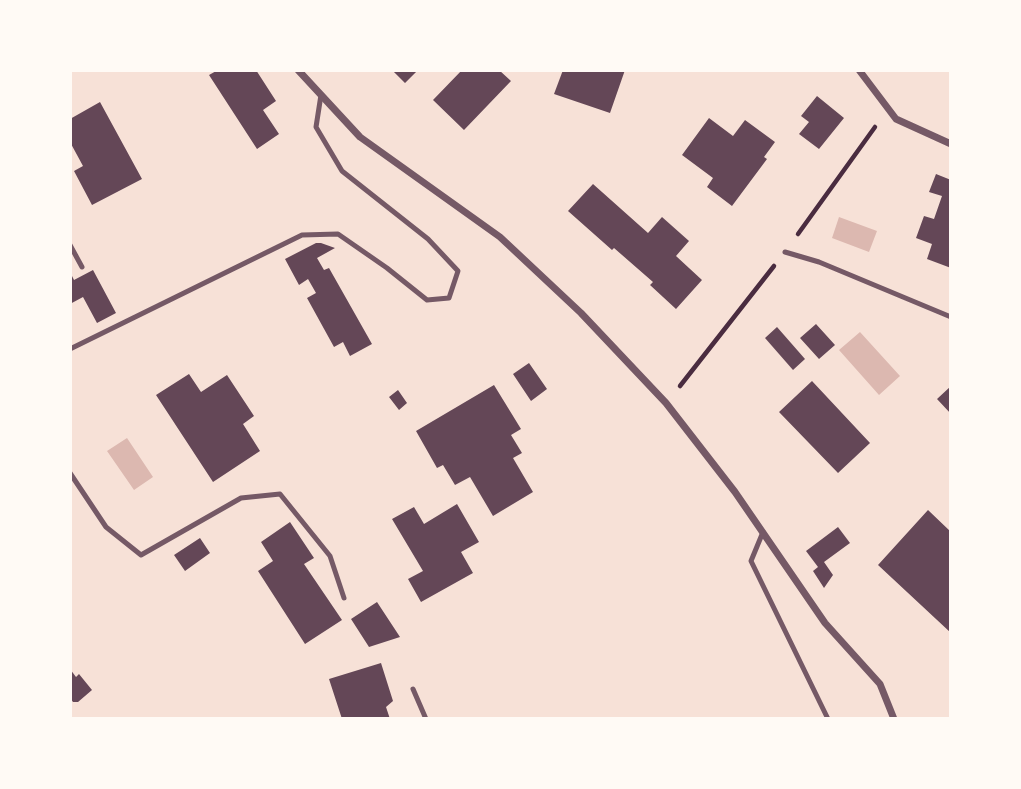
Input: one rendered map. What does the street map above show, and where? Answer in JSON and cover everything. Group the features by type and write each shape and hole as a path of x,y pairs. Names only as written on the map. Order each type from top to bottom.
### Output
{"street":[{"path":"298,70 360,137 500,237 582,313 666,403 736,492 825,622 880,684 894,719"},
{"path":"859,70 896,119 951,144"}],"lane":[{"path":"70,349 302,235 338,234 427,300 449,298 458,271 428,239 342,171 316,127 321,95"},
{"path":"70,245 82,267"},
{"path":"785,253 819,262 951,317"},
{"path":"70,473 106,527 141,555 241,498 280,494 330,556 344,598"},
{"path":"763,532 751,561 828,719"},
{"path":"413,689 426,719"}],"shaded area":[{"path":"839,217 877,231 869,252 832,238"},
{"path":"860,332 900,376 879,395 839,350"},
{"path":"127,438 153,477 134,490 107,451"}],"building":[{"path":"218,70 256,70 276,101 263,110 279,134 257,149 209,75"},
{"path":"392,70 418,70 405,83"},
{"path":"462,70 499,70 511,81 464,130 433,100"},
{"path":"563,70 625,70 610,113 554,94"},
{"path":"817,96 844,118 819,149 799,134 809,122 801,116"},
{"path":"100,102 142,179 92,205 74,171 83,166 70,142 70,119"},
{"path":"709,118 733,136 745,120 775,142 764,157 767,159 732,206 707,187 713,178 682,155"},
{"path":"936,174 951,180 951,268 927,259 932,244 916,238 924,216 934,219 942,196 929,192"},
{"path":"593,184 648,233 662,217 689,241 676,256 702,280 676,309 650,285 653,282 568,211"},
{"path":"316,243 335,248 317,258 324,270 329,268 372,344 350,356 343,342 334,347 307,298 316,293 308,279 299,285 285,259"},
{"path":"93,270 116,313 97,323 83,297 70,304 70,272 74,280"},
{"path":"816,324 835,345 819,359 800,338"},
{"path":"777,327 805,359 793,370 765,338"},
{"path":"529,363 547,389 531,401 513,374"},
{"path":"189,374 201,392 227,375 254,416 243,424 260,451 213,482 156,395"},
{"path":"812,381 870,443 838,473 779,412"},
{"path":"494,385 521,429 511,435 522,453 513,458 533,492 493,516 470,477 455,485 443,465 437,468 416,431"},
{"path":"951,386 951,414 937,399"},
{"path":"398,390 407,403 399,410 389,397"},
{"path":"457,504 479,542 461,552 473,573 421,602 408,579 423,571 392,519 414,507 424,524"},
{"path":"928,510 951,532 951,633 878,565"},
{"path":"290,522 314,558 304,564 342,620 305,644 258,571 273,561 261,542"},
{"path":"838,527 850,543 824,562 833,575 824,588 813,571 818,567 806,551"},
{"path":"200,538 210,553 185,571 174,555"},
{"path":"377,602 400,637 369,647 351,619"},
{"path":"381,663 393,701 386,707 390,719 342,719 329,679"},
{"path":"70,669 76,677 79,674 92,690 78,702 73,702 70,698"}]}
